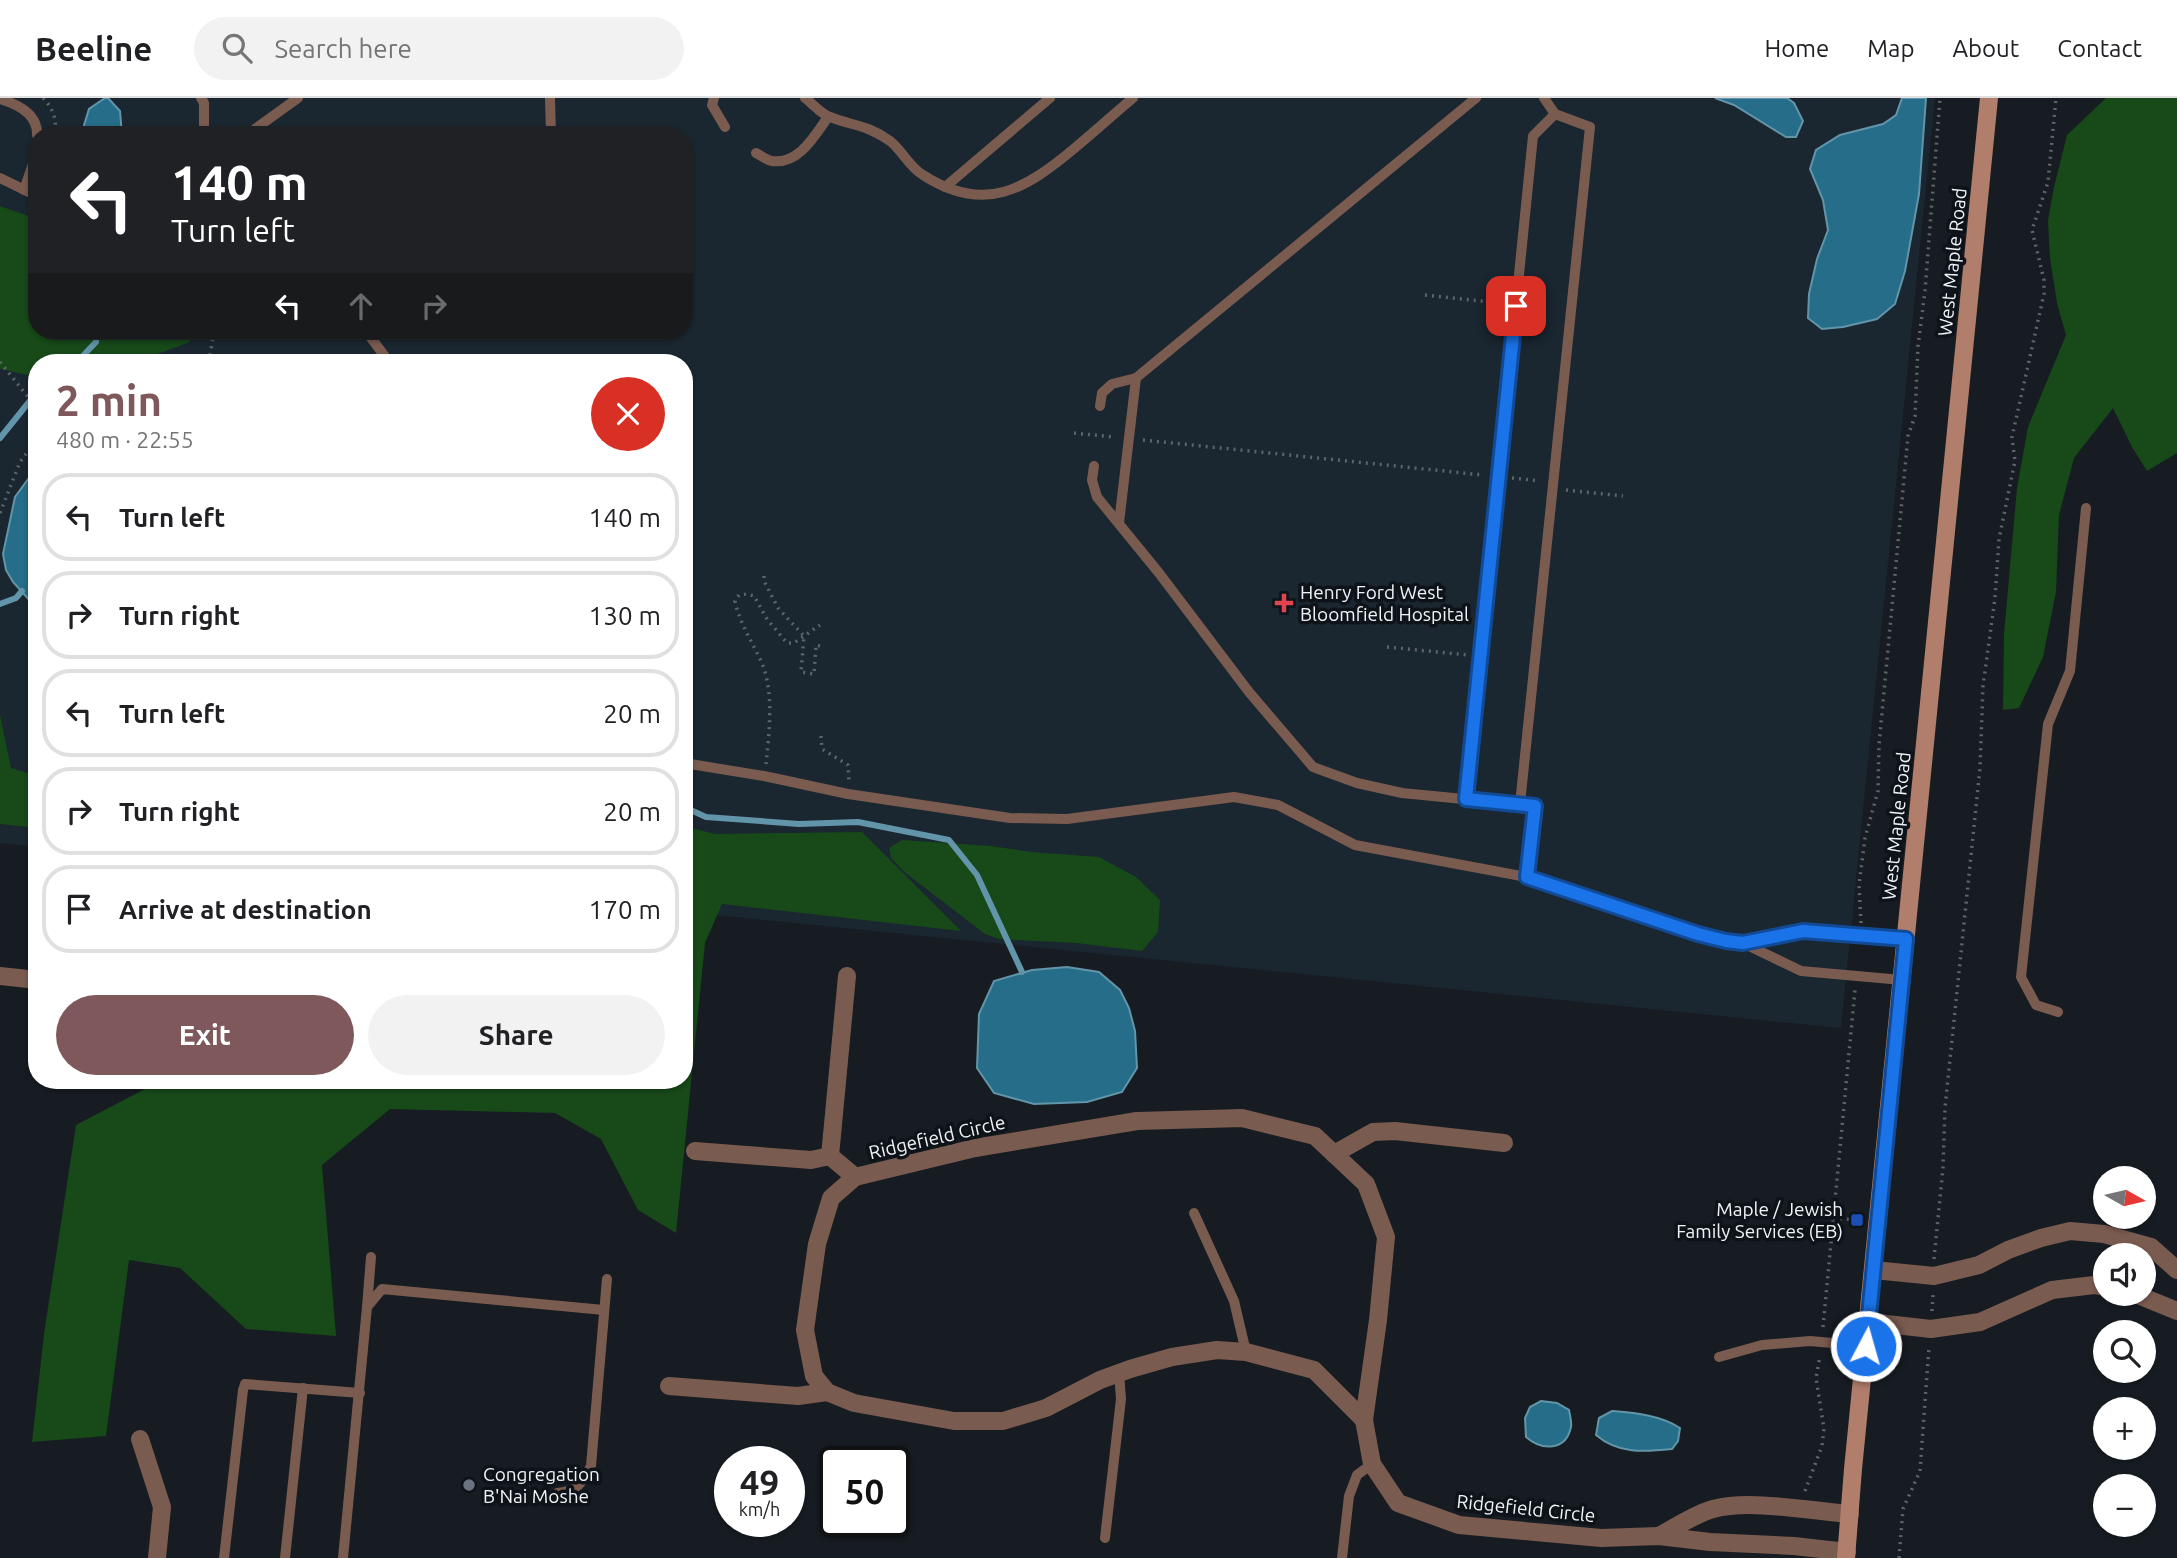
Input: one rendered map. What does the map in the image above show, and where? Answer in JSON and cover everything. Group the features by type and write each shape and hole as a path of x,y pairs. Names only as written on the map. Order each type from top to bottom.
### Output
{"main road":[{"name":"West Maple Road","path":"1847,1555 1989,98"}],"street":[{"path":"0,976 28,979"},
{"path":"830,1156 847,976"},
{"name":"Ridgefield Circle","path":"827,1392 814,1376 805,1330 817,1244 831,1198 855,1177 975,1148 1137,1121 1242,1118 1315,1136 1366,1184 1385,1237 1378,1320 1364,1420 1372,1464 1398,1503 1459,1525 1601,1538 1659,1536 1710,1542 1794,1546 1847,1555"},
{"path":"1334,1154 1373,1132 1395,1131 1504,1143"},
{"path":"695,1151 811,1160 830,1156"},
{"path":"830,1156 855,1177"},
{"path":"1874,1270 1934,1276 1979,1265 2040,1238 2070,1231 2104,1234 2151,1247 2177,1270"},
{"path":"1869,1322 1931,1329 1980,1322 2052,1290 2093,1285"},
{"path":"2156,1302 2177,1311"},
{"path":"669,1386 798,1396 827,1392 854,1403 916,1415 954,1421 1003,1421 1046,1408 1119,1373 1172,1357 1217,1350 1246,1352 1314,1370 1364,1420"},
{"path":"140,1439 162,1507 157,1558"},
{"name":"Ridgefield Circle","path":"1659,1536 1710,1510 1723,1507 1756,1506 1850,1514"}],"lane":[{"path":"201,98 204,103 205,126"},
{"path":"260,126 298,98"},
{"path":"550,98 553,126"},
{"path":"714,98 712,105 725,127"},
{"path":"805,98 828,117 870,128 892,142 920,174 945,187 970,195 996,194 1018,189 1052,167 1133,98"},
{"path":"945,187 1050,98"},
{"path":"1100,406 1102,393 1112,384 1136,378 1476,98"},
{"path":"1520,804 1590,127 1555,114 1544,98"},
{"path":"0,99 27,111 36,126"},
{"path":"1466,799 1533,136 1555,114"},
{"path":"756,153 772,161 793,158 807,146 828,117"},
{"path":"0,178 28,192"},
{"path":"24,190 28,178"},
{"path":"1119,523 1136,378"},
{"path":"1094,466 1092,480 1097,497 1159,573 1249,692 1313,767 1357,783 1402,793 1535,806 1527,877"},
{"path":"2058,1012 2036,1005 2021,977 2048,724 2070,671 2086,508"},
{"path":"693,764 848,794 1010,818 1067,819 1234,797 1278,805 1355,845 1527,877 1698,934 1743,943 1801,971 1902,980"},
{"path":"1743,943 1803,931 1906,939"},
{"path":"1194,1213 1234,1301 1246,1352"},
{"path":"343,1558 371,1257"},
{"path":"557,1493 574,1490 591,1466 607,1279"},
{"path":"367,1307 382,1289 604,1310"},
{"path":"1719,1357 1762,1346 1810,1341 1866,1346"},
{"path":"1105,1538 1121,1399 1119,1373"},
{"path":"224,1558 244,1387 248,1383 360,1393"},
{"path":"285,1558 303,1388"},
{"path":"1342,1558 1349,1496 1357,1475 1372,1464"}],"path":[{"path":"43,98 53,110 57,126"},
{"path":"1859,935 1859,885 1865,838 1878,791 1878,745 1906,450 1916,416 1918,346 1925,291 1940,98"},
{"path":"1899,1558 1903,1509 1920,1471 1943,1168 1945,1108 1980,768 1983,686 1996,598 1999,539 2015,461 2012,437 2044,294 2044,280 2032,230 2048,182 2056,98"},
{"path":"1425,295 1516,306"},
{"path":"0,362 28,398"},
{"path":"1074,433 1545,481 1566,490 1623,496"},
{"path":"0,513 20,462 28,451"},
{"path":"764,576 778,608 804,636 802,672 814,674 816,645 820,646"},
{"path":"764,776 770,710 764,669 738,615 735,601 739,596 754,596 767,619 787,643 794,643 820,625"},
{"path":"1387,647 1480,657"},
{"path":"821,736 822,748 848,765 848,794"},
{"path":"1800,1510 1801,1500 1822,1446 1824,1429 1816,1378 1822,1342 1856,975"},
{"path":"1833,1218 1857,1220"}],"shaded area":[{"name":"Henry Ford West Bloomfield Hospital","path":"0,98 1935,98 1841,1028 693,913 693,354 28,354 28,846 0,843"}],"green space":[{"path":"2106,98 2177,98 2177,453 2147,471 2113,408 2074,458 2059,515 2056,592 2043,657 2019,708 2003,710 2004,634 2017,488 2028,427 2066,335 2057,303 2048,221 2067,135"},
{"path":"0,206 28,216 28,340 190,340 158,354 28,354 28,375 0,369"},
{"path":"0,715 11,768 28,773 28,827 0,824"},
{"path":"693,828 715,834 862,832 961,931 722,904 705,943 693,1063"},
{"path":"902,840 1099,857 1136,877 1160,900 1158,932 1142,951 1076,943 999,939 985,934 903,871 891,858 889,848"},
{"path":"145,1089 690,1089 676,1233 638,1210 601,1139 555,1113 390,1109 322,1165 336,1336 246,1329 180,1268 129,1260 106,1436 32,1442 44,1334 76,1125"}],"water":[{"path":"108,98 120,111 121,126 84,126 89,109"},
{"path":"1715,98 1787,98 1794,103 1803,121 1796,137 1786,137 1734,105"},
{"path":"1902,98 1926,98 1919,194 1905,271 1895,304 1877,319 1822,329 1808,318 1809,294 1817,259 1828,230 1823,200 1810,169 1816,150 1840,135 1883,124 1896,115"},
{"path":"28,479 28,599 6,570 3,554 15,497"},
{"path":"1067,967 1099,972 1120,990 1129,1008 1135,1031 1137,1068 1122,1092 1087,1102 1034,1104 994,1093 977,1068 979,1014 994,981 1032,970"},
{"path":"1541,1401 1557,1403 1569,1410 1571,1427 1564,1441 1559,1444 1539,1445 1526,1437 1525,1418 1530,1407"},
{"path":"1612,1411 1664,1420 1680,1428 1678,1441 1672,1449 1662,1450 1641,1451 1613,1446 1596,1435 1599,1418"}],"waterway":[{"path":"85,354 96,340"},
{"path":"0,438 28,403"},
{"path":"0,604 16,598 22,591"},
{"path":"693,811 706,817 799,824 858,822 949,840 977,875 1022,972"}],"place":[{"name":"Henry Ford West Bloomfield Hospital","path":"1284,603"},
{"name":"Maple / Jewish Family Services (EB)","path":"1857,1220"},
{"name":"Congregation B'Nai Moshe","path":"469,1485"}],"route":[{"path":"1516,306 1466,799 1535,806 1527,877 1698,934 1743,943 1803,931 1906,939 1866,1346"}]}
